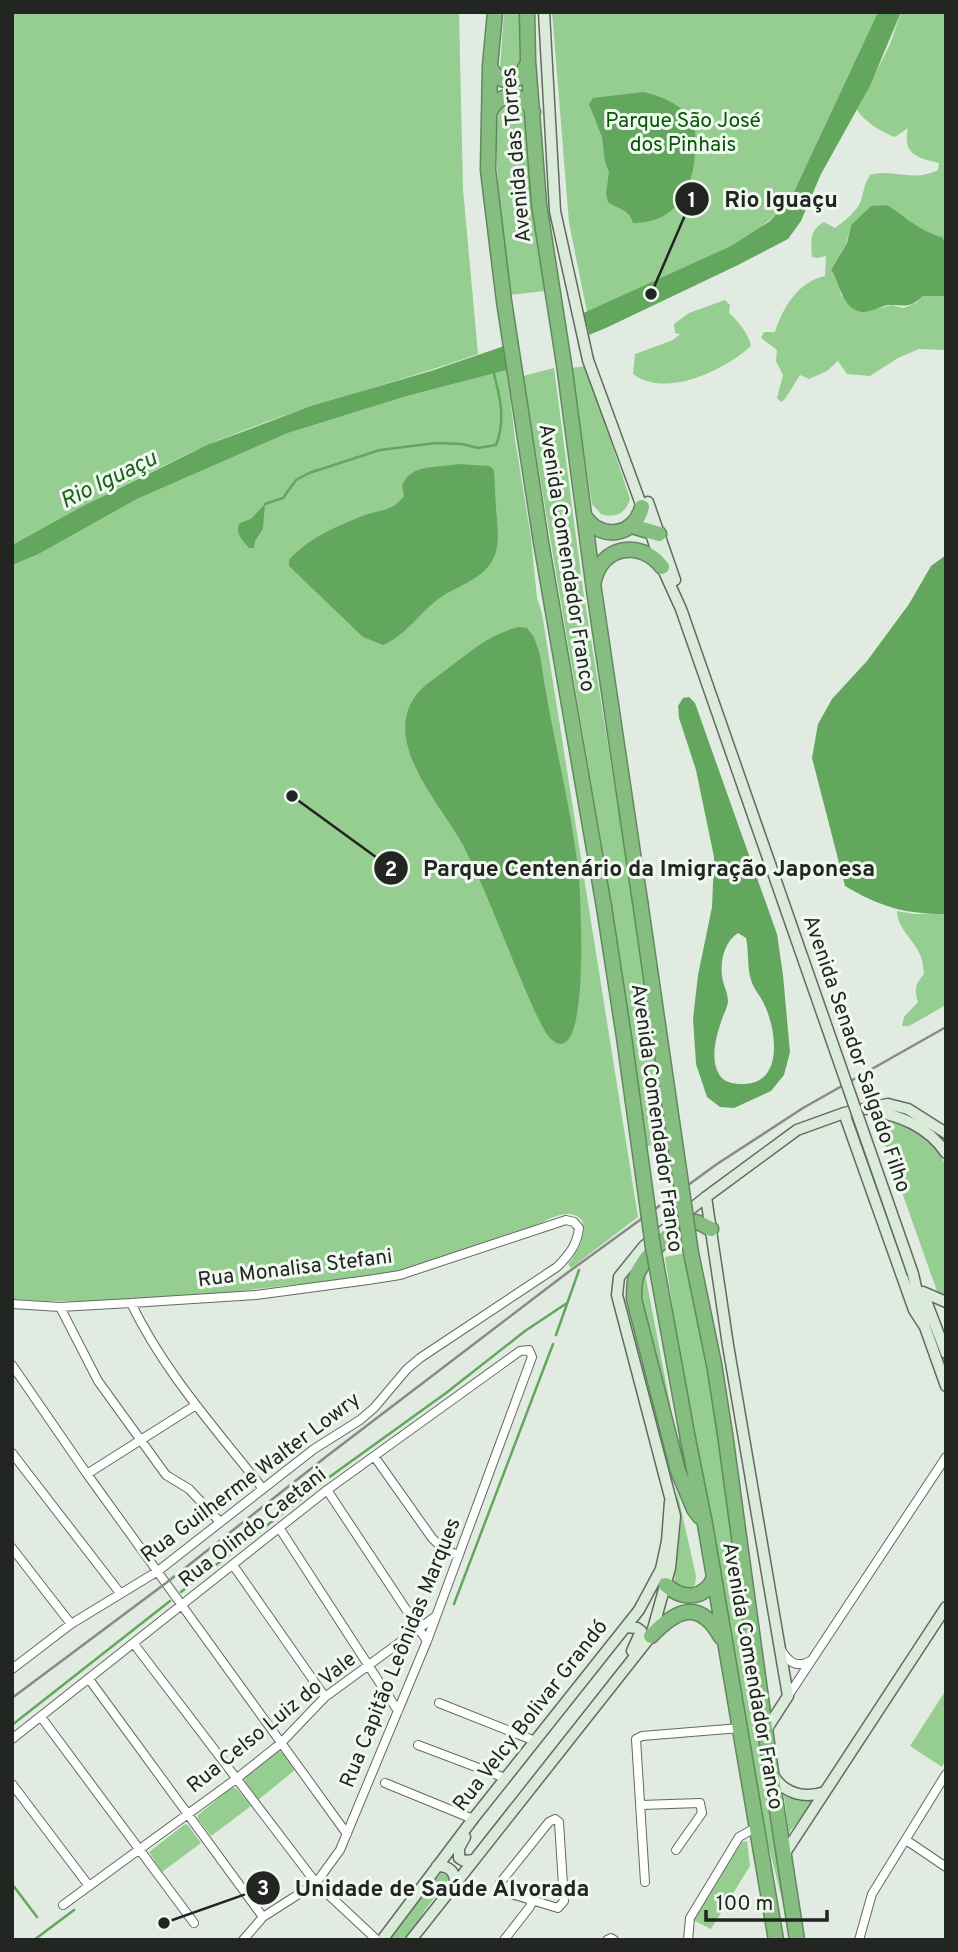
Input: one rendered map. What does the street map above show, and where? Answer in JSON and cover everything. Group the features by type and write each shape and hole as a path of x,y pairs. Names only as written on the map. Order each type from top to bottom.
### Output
{"highway":[{"name":"Avenida das Torres","path":"495,12 490,66 488,170 504,301"},
{"name":"Avenida das Torres","path":"527,12 539,204 554,293"},
{"path":"490,66 502,80 514,80 524,73 528,61"},
{"path":"489,114 495,102 514,96 527,102 534,114"},
{"name":"Avenida Comendador Franco","path":"554,293 583,514 691,1253 714,1364 725,1434 783,1856 798,1940"},
{"name":"Avenida Comendador Franco","path":"504,301 564,679 604,907 653,1247 705,1524 776,1940"},
{"path":"583,514 592,526 605,532 620,532 632,526 642,507"},
{"path":"632,526 654,532"},
{"path":"594,590 598,567 608,556 622,550 645,552 662,567"},
{"path":"705,1524 694,1509 678,1471 634,1299 635,1278 645,1260 664,1240 683,1226 696,1222 710,1223"},
{"path":"666,1585 678,1595 695,1596 710,1586 714,1578"},
{"path":"650,1636 675,1615 691,1612 706,1618 715,1626 725,1644"}],"main road":[{"name":"Avenida Senador Salgado Filho","path":"544,12 555,211 571,291 588,360 642,507 679,593 681,608"},
{"name":"Avenida Senador Salgado Filho","path":"629,470 645,493 662,567 681,608 770,864 912,1274 946,1386"},
{"name":"Rua Velcy Bolivar Grandó","path":"411,1940 650,1636 666,1585 675,1516 617,1295 619,1277 637,1253 706,1197 797,1130 844,1113 887,1104 908,1109 946,1133"},
{"name":"Rua Velcy Bolivar Grandó","path":"865,1109 897,1116 918,1126 930,1134 946,1153"},
{"path":"844,1113 914,1310 926,1326"},
{"name":"Avenida Comendador Franco","path":"706,1197 728,1345 789,1696 766,1730"},
{"name":"Avenida Comendador Franco","path":"694,1207 710,1223"},
{"name":"Avenida Senador Salgado Filho","path":"912,1274 923,1292 946,1353"},
{"path":"923,1292 946,1302"},
{"name":"Rua Velcy Bolivar Grandó","path":"380,1940 626,1627 651,1590 661,1569 667,1541 670,1500"},
{"path":"783,1856 946,1607"},
{"path":"614,1681 641,1634 637,1628 626,1627"},
{"path":"771,1772 785,1789 795,1793 810,1796 825,1792"},
{"path":"473,1819 458,1855 464,1861 474,1860"},
{"path":"437,1866 452,1870 456,1878 455,1886"}],"street":[{"name":"Rua Monalisa Stefani","path":"12,1304 60,1307 256,1295 400,1275 552,1224 566,1220 574,1222"},
{"name":"Rua Guilherme Walter Lowry","path":"12,1669 71,1624 120,1592 142,1583 314,1449 367,1414 407,1369 421,1358 557,1267 570,1254 578,1239 579,1228 574,1222"},
{"path":"131,1303 147,1336 196,1405 263,1489"},
{"path":"60,1307 98,1381 166,1475 189,1489 220,1522"},
{"name":"Rua Capitão Leônidas Marques","path":"243,1940 263,1917 316,1883 340,1850 427,1641 532,1357 528,1350 520,1351"},
{"name":"Rua Olindo Caetani","path":"12,1739 327,1490 520,1351"},
{"path":"12,1365 280,1744 347,1834"},
{"path":"88,1474 196,1405"},
{"path":"12,1453 120,1592"},
{"path":"374,1456 432,1538 444,1550 459,1555"},
{"path":"789,1696 946,1457"},
{"path":"327,1490 427,1641"},
{"path":"280,1529 398,1711"},
{"path":"12,1548 71,1624"},
{"path":"233,1565 325,1697"},
{"name":"Rua Celso Luiz do Vale","path":"63,1905 236,1779 280,1744 325,1697 436,1616"},
{"path":"134,1644 316,1883 380,1940"},
{"path":"781,1650 792,1663 799,1665 812,1659"},
{"path":"89,1679 263,1917"},
{"path":"439,1703 535,1741"},
{"path":"41,1717 194,1923"},
{"path":"645,1882 636,1740 642,1736 740,1728"},
{"path":"418,1745 505,1778"},
{"path":"859,1940 872,1895 946,1774"},
{"path":"385,1783 473,1819"},
{"path":"12,1784 89,1886"},
{"path":"640,1805 700,1803 702,1813 676,1850"},
{"path":"555,1819 559,1822 564,1901 558,1908 533,1900 505,1892 500,1888 500,1883 549,1822 555,1819"},
{"path":"688,1940 690,1918 739,1837 757,1827"},
{"path":"906,1840 946,1867"},
{"path":"504,1940 530,1908 533,1900"}],"green space":[{"path":"12,12 459,12 463,189 478,354 239,432 132,481 12,545"},
{"path":"504,12 519,12 520,68 515,76 501,72 500,69"},
{"name":"Parque São José dos Pinhais","path":"552,12 878,12 791,198 774,216 752,233 697,264 587,312 569,223"},
{"path":"901,12 946,12 946,245 941,237 917,229 908,219 871,206 851,225 846,244 831,270 839,280 841,295 863,312 892,305 903,308 916,303 923,296 946,296 946,348 919,349 898,358 870,376 847,374 838,361 827,371 809,379 800,375 781,402 777,398 783,375 776,361 777,350 761,338 764,332 775,332 787,305 799,290 825,276 826,256 812,257 813,233 824,222 835,228 852,214 860,203 870,175 920,175 938,170 939,163 918,157 909,149 908,128 895,137 864,119 857,110 890,44"},
{"path":"513,103 522,110 526,119 532,203 545,291 509,295 496,139 501,105"},
{"path":"725,300 730,305 729,313 743,328 750,341 751,346 740,355 711,372 678,382 661,384 646,381 633,374 635,354 673,340 680,334 675,333 674,324 689,313"},
{"path":"586,366 630,499 626,508 615,515 601,514 592,504 571,368"},
{"path":"554,368 583,590 633,900 668,1144 646,1146 606,871 523,376"},
{"path":"507,370 537,598 542,613 638,1217 571,1268 568,1264 580,1244 584,1228 577,1216 564,1214 445,1259 366,1278 147,1299 12,1299 12,565 37,555 137,499 288,433 407,396"},
{"path":"897,911 946,914 946,1005 909,1026 902,1026 904,1017 918,1002 916,987 924,974 921,957 903,929"},
{"path":"880,1117 917,1132 932,1145 944,1162 947,1204 946,1296 938,1294 876,1119"},
{"path":"686,1253 709,1364 790,1931 764,1828 693,1440 665,1257"},
{"path":"644,1268 677,1440 682,1440 690,1484 688,1486 638,1304"},
{"path":"677,1491 696,1576 695,1585 688,1590 679,1589 674,1582 679,1542"},
{"path":"946,1690 946,1760 942,1767 910,1746"},
{"path":"278,1751 283,1753 296,1769 257,1801 244,1782 246,1777"},
{"path":"232,1787 237,1789 251,1806 211,1836 198,1819 198,1815"},
{"path":"784,1796 800,1801 816,1800 789,1832"},
{"path":"185,1824 201,1843 162,1872 149,1852"},
{"path":"747,1841 750,1866 711,1929 693,1920 742,1842"},
{"path":"441,1873 448,1876 448,1880 406,1940 388,1940"}],"shaded area":[{"name":"Rio Iguaçu","path":"878,12 901,12 870,86 821,174 801,221 788,239 608,327 507,370 407,396 288,433 137,499 37,555 12,565 12,545 83,506 207,445 311,406 434,370 533,336 731,246 770,221 791,198"},
{"path":"643,92 671,102 689,117 695,131 695,159 688,187 673,209 649,222 633,223 626,212 608,202 606,194 609,172 602,137 589,104 593,98"},
{"path":"887,205 919,227 942,237 946,245 946,296 923,296 910,305 889,305 862,312 855,310 846,301 831,270 847,243 851,225 871,206"},
{"path":"458,464 489,466 494,470 498,536 492,562 478,576 437,600 391,641 383,645 363,637 289,566 289,560 297,552 324,533 396,505 404,496 402,486 411,473"},
{"path":"265,504 263,529 254,548 249,548 240,536 238,527 240,523 251,519"},
{"path":"946,555 946,914 918,913 893,908 845,886 812,758 818,724 832,699 867,661 909,604 931,566"},
{"path":"519,627 527,628 534,637 540,655 579,877 581,946 578,1010 572,1033 563,1044 549,1037 536,1014 464,847 418,773 405,732 407,713 424,687 480,644"},
{"path":"689,697 695,703 777,934 783,975 790,1052 784,1075 771,1091 734,1108 720,1107 707,1097 696,1064 693,1019 698,975 712,907 714,857 696,770 679,718 678,706 683,698","holes":["738,933 746,938 750,975 769,1015 774,1054 765,1076 756,1082 739,1084 721,1077 714,1055 717,1034 728,1002 722,976 723,957 733,936"]}],"pier":[{"path":"583,310 590,337 515,370 511,339"}],"waterway":[{"path":"265,504 283,498 296,480 309,473 380,450 436,443 478,448 496,445 501,417 493,370"},
{"path":"556,1335 579,1270"},
{"path":"181,1592 328,1478 446,1393 525,1331 567,1303"},
{"path":"454,1604 553,1344"},
{"path":"12,1725 170,1601"},
{"path":"12,1884 37,1917"},
{"path":"34,1940 74,1910"}],"railway":[{"path":"12,1698 166,1583 567,1273 717,1164 803,1108 946,1027"}],"place":[{"name":"Rio Iguaçu","path":"651,294"},
{"name":"Parque Centenário da Imigração Japonesa","path":"292,796"},
{"name":"Unidade de Saúde Alvorada","path":"164,1923"}]}
